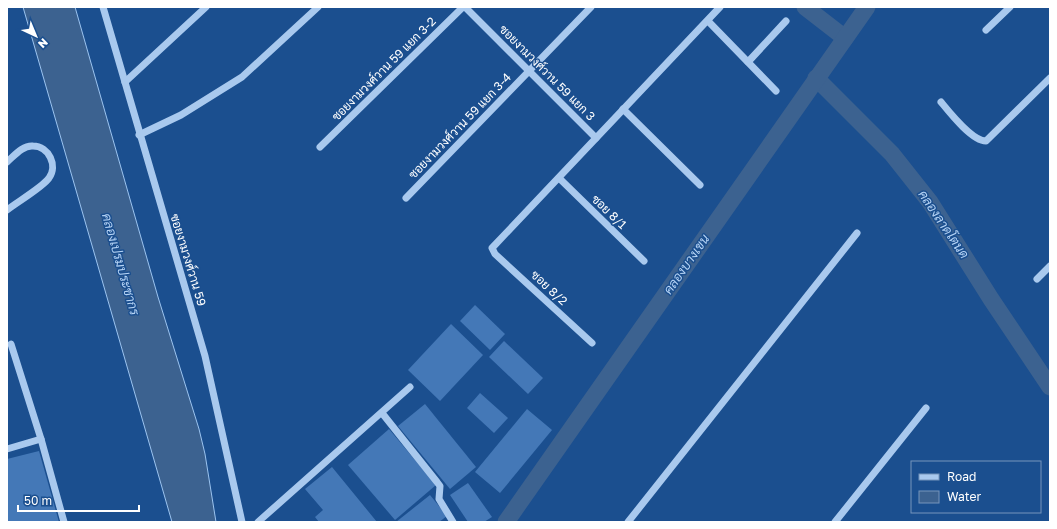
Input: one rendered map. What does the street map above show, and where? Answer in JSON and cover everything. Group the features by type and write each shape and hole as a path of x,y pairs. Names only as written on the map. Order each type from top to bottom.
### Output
{"street":[{"name":"ซอยงามวงศ์วาน 59","path":"103,7 139,135 205,356 242,522"},
{"path":"125,82 206,7"},
{"path":"139,135 181,115 242,78 318,7"},
{"name":"ซอยงามวงศ์วาน 59 แยก 3","path":"464,7 530,70 596,138"},
{"name":"ซอยงามวงศ์วาน 59 แยก 3-2","path":"320,147 464,7"},
{"name":"ซอยงามวงศ์วาน 59 แยก 3-4","path":"406,198 591,7"},
{"path":"559,178 720,7"},
{"path":"986,30 1010,7"},
{"path":"708,21 776,91"},
{"path":"748,62 786,21"},
{"path":"941,102 972,136 980,141 986,140 1050,78"},
{"path":"623,109 700,185"},
{"path":"7,162 25,147 34,146 45,151 53,161 54,170 49,179 7,210"},
{"name":"ซอย 8/2","path":"559,178 492,248 495,254 592,343"},
{"name":"ซอย 8/1","path":"559,178 644,261"},
{"path":"628,522 857,233"},
{"path":"1037,279 1050,266"},
{"path":"11,344 41,439 64,522"},
{"path":"258,522 410,387"},
{"path":"835,522 926,408"},
{"path":"382,413 440,486 439,499 454,522"},
{"path":"7,449 41,439"}],"water":[{"name":"คลองเปรมประชากร","path":"23,7 75,7 158,297 199,429 205,454 216,522 172,522"}],"building":[{"path":"475,305 505,334 490,350 460,321"},
{"path":"451,324 483,355 440,401 408,370"},
{"path":"504,341 543,378 528,394 489,357"},
{"path":"480,393 508,418 494,433 467,408"},
{"path":"425,404 476,467 450,489 398,426"},
{"path":"527,409 552,430 500,493 475,472"},
{"path":"389,429 436,485 395,520 348,465"},
{"path":"39,451 59,522 7,522 7,459"},
{"path":"332,467 377,522 319,522 315,517 323,510 305,489"},
{"path":"468,483 492,517 484,522 468,522 450,495"},
{"path":"430,495 447,516 439,522 396,522"}],"waterway":[{"path":"805,7 845,38"},
{"name":"คลองบางเขน","path":"506,522 867,7"},
{"name":"คลองลาดโตนด","path":"816,78 892,154 930,202 991,299 1050,387"}]}
